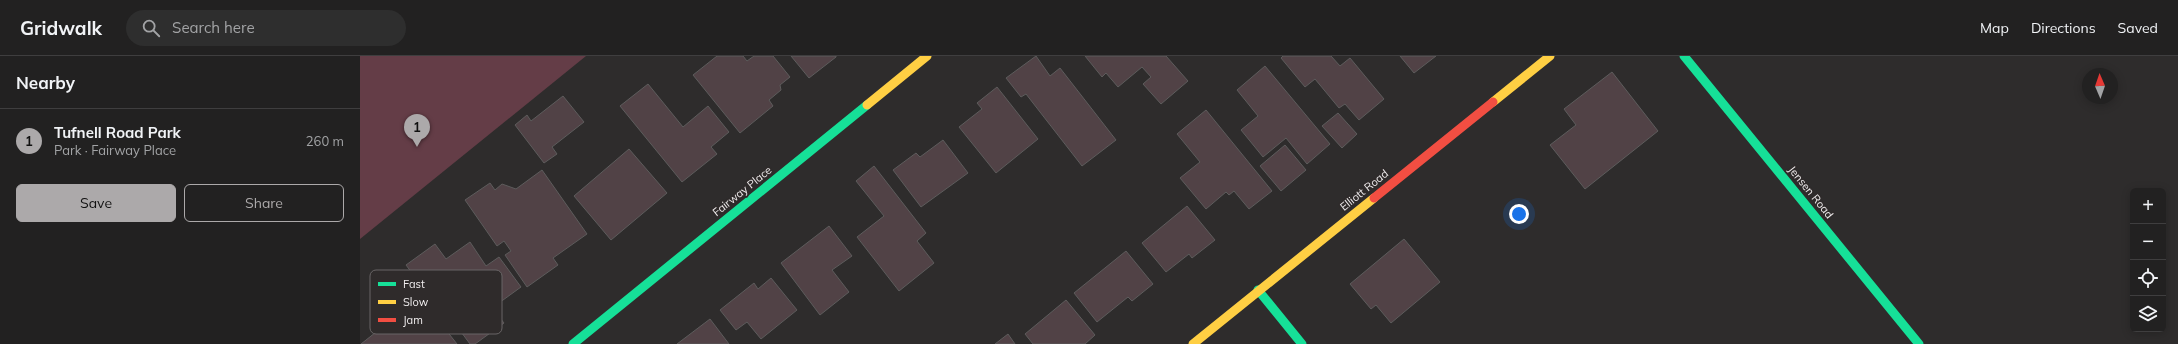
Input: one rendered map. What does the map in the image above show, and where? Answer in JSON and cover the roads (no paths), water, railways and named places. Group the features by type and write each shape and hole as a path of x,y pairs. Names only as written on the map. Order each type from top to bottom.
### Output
{"street":[{"name":"Fairway Place","path":"573,344 927,56"},
{"name":"Elliott Road","path":"1193,344 1258,290 1550,56"},
{"name":"Jensen Road","path":"1684,56 1919,344"},
{"path":"1258,290 1302,344"}],"place":[{"name":"Tufnell Road Park","path":"417,147"}]}
